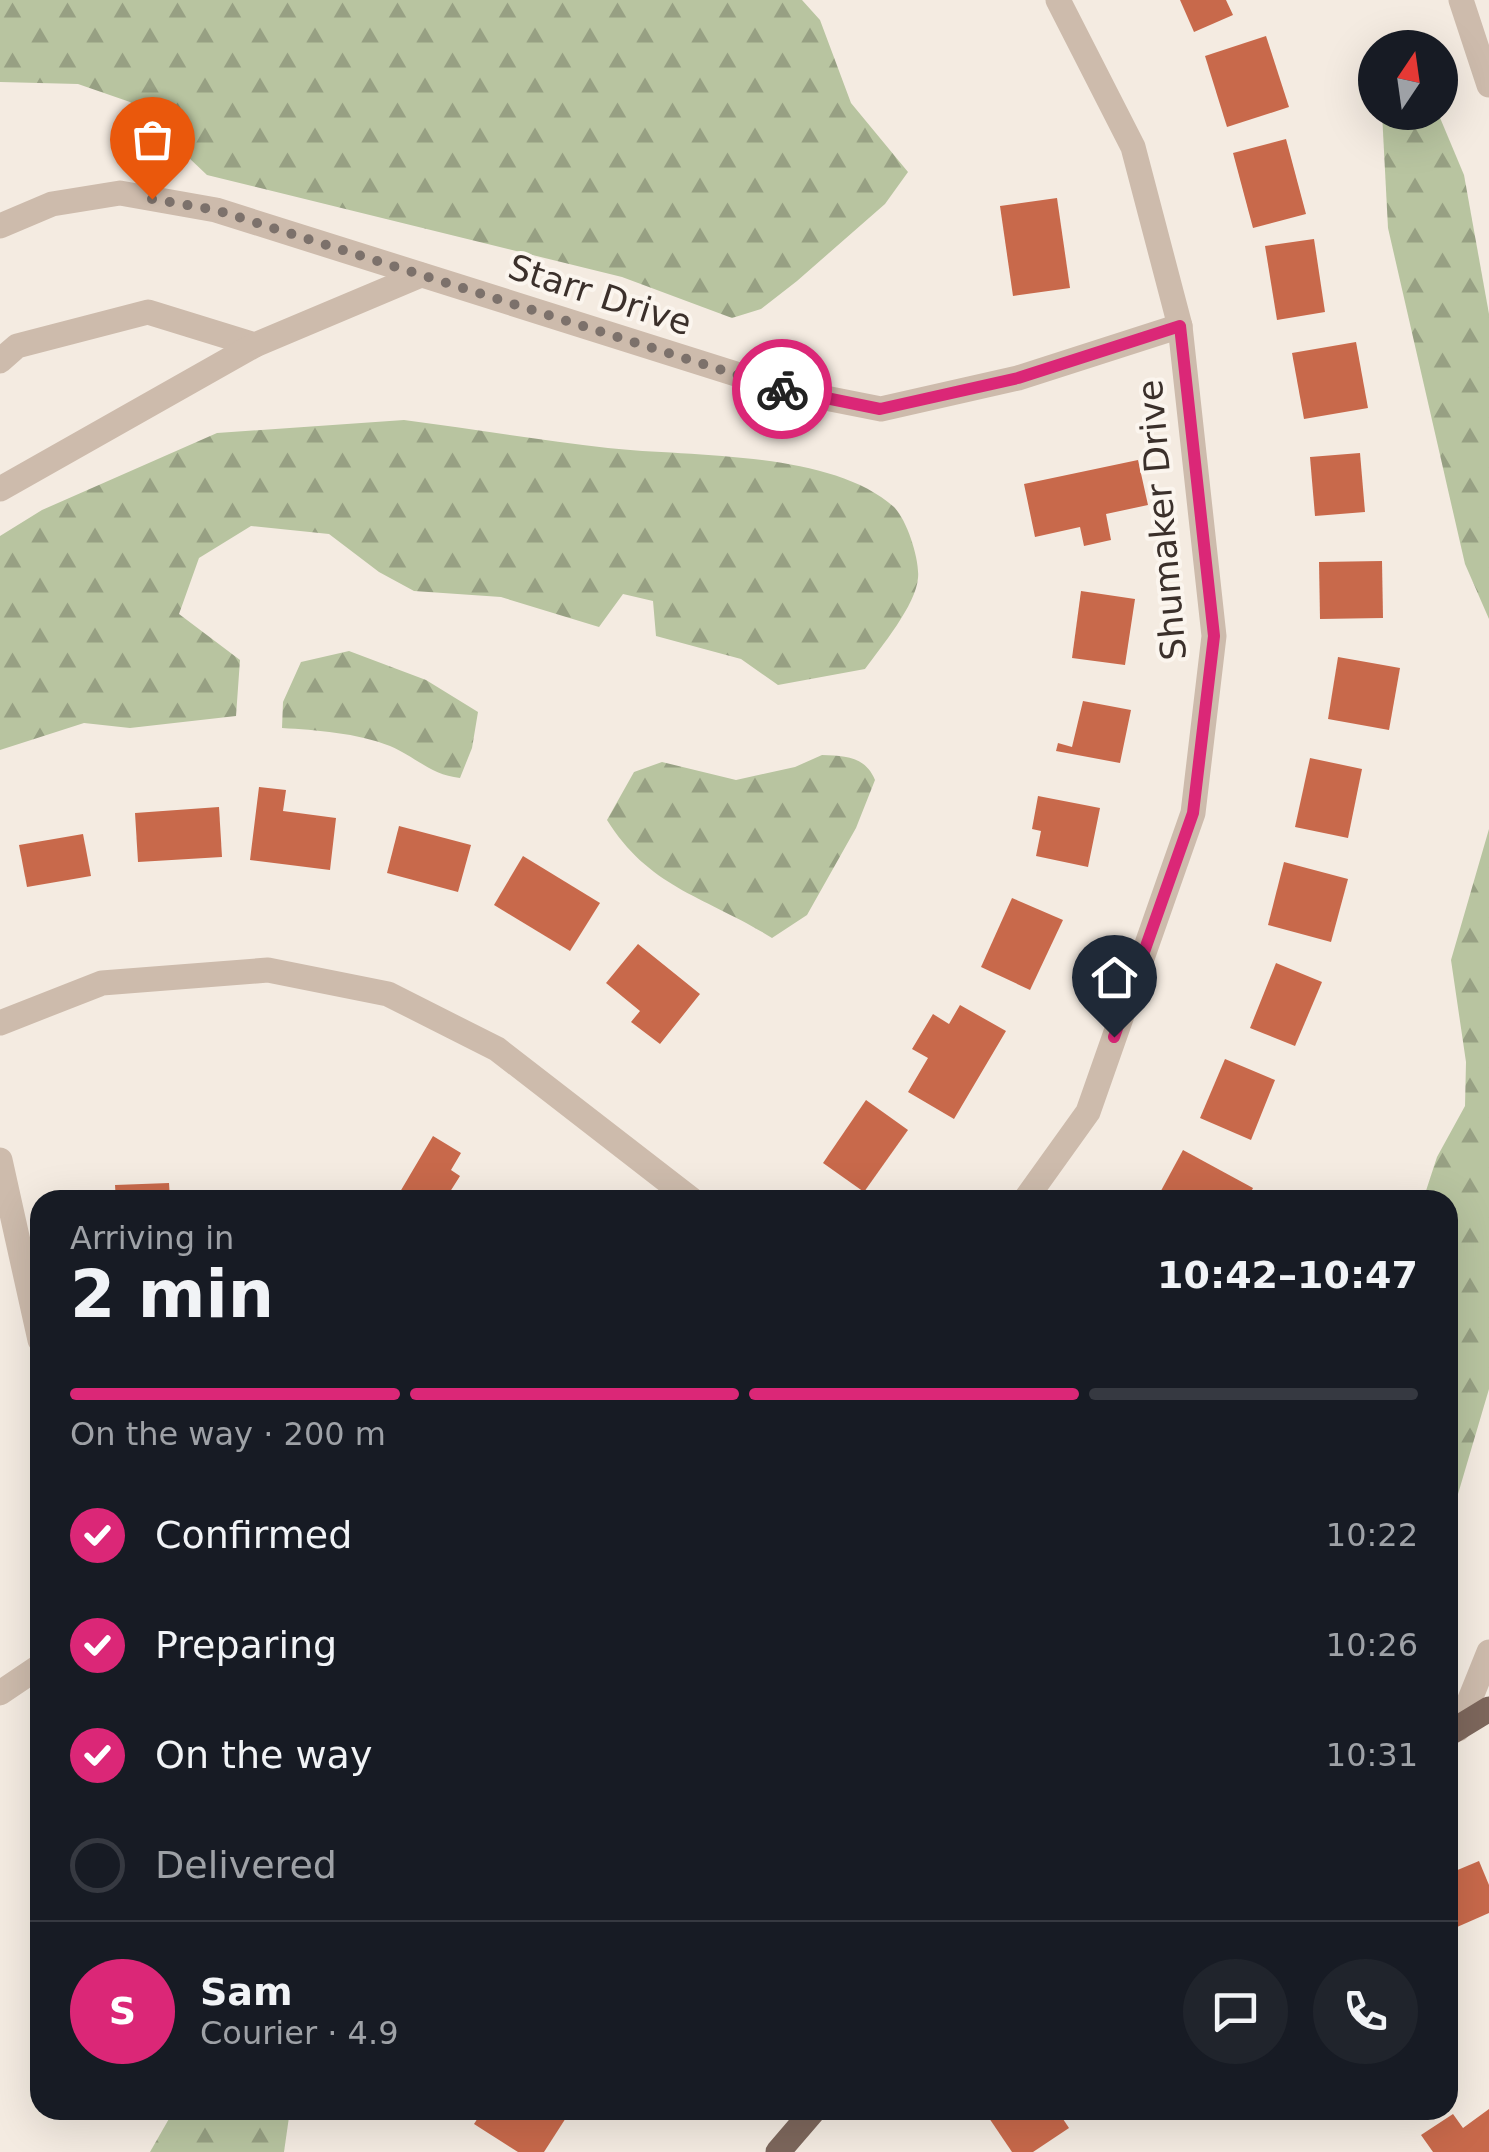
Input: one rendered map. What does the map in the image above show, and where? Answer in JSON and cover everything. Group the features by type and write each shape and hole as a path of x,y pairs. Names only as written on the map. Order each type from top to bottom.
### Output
{"main road":[{"path":"1458,1729 1489,1709"},
{"path":"778,2152 805,2120"}],"street":[{"name":"Shumaker Drive","path":"1032,1190 1088,1112 1193,813 1214,636 1180,326 1133,147 1058,0"},
{"path":"1461,0 1489,85"},
{"name":"Starr Drive","path":"0,226 52,204 120,194 216,210 790,391 880,409 1018,378 1180,326"},
{"path":"0,490 255,344 421,275"},
{"path":"0,361 17,346 148,312 255,344"},
{"path":"0,1022 102,982 268,970 388,994 496,1049 679,1190"},
{"path":"0,1160 30,1295"},
{"path":"1458,1721 1489,1652"},
{"path":"0,1693 30,1673"}],"green space":[{"path":"0,0 802,0 820,20 851,103 908,172 885,204 797,281 761,309 732,318 622,277 207,175 130,102 78,84 0,82"},
{"path":"1383,130 1445,130 1464,175 1489,314 1489,619 1465,564 1388,228"},
{"path":"404,420 608,448 757,460 834,475 867,488 899,513 915,551 916,589 897,625 865,669 778,685 741,659 656,636 653,601 623,594 599,627 501,597 414,591 379,572 329,534 251,526 199,558 179,614 240,660 236,716 130,728 84,723 0,750 0,536 42,510 217,433"},
{"path":"349,651 426,680 478,712 472,748 460,778 440,773 377,742 282,728 283,702 301,662"},
{"path":"822,755 860,762 875,780 856,828 807,915 772,938 661,877 624,843 607,820 634,772 662,762 736,780 795,767"},
{"path":"1489,829 1489,1389 1458,1494 1458,1190 1426,1190 1437,1157 1465,1106 1466,1062 1451,960"},
{"path":"168,2120 289,2120 284,2152 150,2152"}],"building":[{"path":"1180,0 1226,0 1233,15 1194,32"},
{"path":"1266,36 1289,107 1227,127 1205,56"},
{"path":"1286,139 1306,214 1253,228 1233,153"},
{"path":"1057,198 1070,288 1013,296 1000,206"},
{"path":"1314,239 1325,312 1277,320 1265,246"},
{"path":"1356,342 1368,408 1304,419 1292,353"},
{"path":"1360,453 1365,512 1315,516 1310,457"},
{"path":"1138,460 1148,505 1106,514 1111,540 1084,546 1080,527 1035,537 1024,484"},
{"path":"1382,561 1383,618 1320,619 1319,562"},
{"path":"1081,591 1135,599 1125,665 1072,658"},
{"path":"1338,657 1400,668 1389,730 1328,719"},
{"path":"1083,701 1131,710 1120,763 1056,751 1058,743 1072,747"},
{"path":"1310,758 1362,769 1348,838 1295,827"},
{"path":"259,787 286,790 283,811 336,818 330,870 250,860"},
{"path":"1038,796 1100,808 1088,867 1036,856 1041,831 1032,829"},
{"path":"219,807 222,857 138,862 135,813"},
{"path":"399,826 471,845 458,892 387,873"},
{"path":"83,834 91,876 27,887 19,845"},
{"path":"523,856 600,903 570,951 494,905"},
{"path":"1284,862 1348,879 1331,942 1268,925"},
{"path":"1012,898 1063,920 1030,990 981,967"},
{"path":"638,944 700,994 660,1044 631,1022 640,1011 606,983"},
{"path":"1276,963 1322,982 1295,1046 1250,1028"},
{"path":"960,1005 1006,1031 954,1119 908,1092 928,1058 912,1049 933,1014 949,1024"},
{"path":"1225,1059 1275,1080 1251,1140 1200,1118"},
{"path":"866,1100 908,1130 865,1190 823,1163"},
{"path":"433,1136 461,1153 451,1170 460,1176 451,1190 401,1190"},
{"path":"1183,1150 1253,1188 1252,1190 1161,1190"},
{"path":"169,1183 169,1190 115,1190 115,1185"},
{"path":"1479,1861 1489,1885 1489,1913 1458,1927 1458,1870"},
{"path":"1489,2109 1489,2152 1433,2152 1421,2135 1444,2120 1457,2120 1463,2128"},
{"path":"477,2120 565,2120 544,2152 518,2152 474,2124"},
{"path":"990,2120 1064,2120 1069,2128 1033,2152 1012,2152"}],"way so far":[{"path":"152,199 216,210 782,389"}],"route":[{"path":"782,389 880,409 1018,378 1180,326 1214,636 1193,813 1114,1037"}]}
